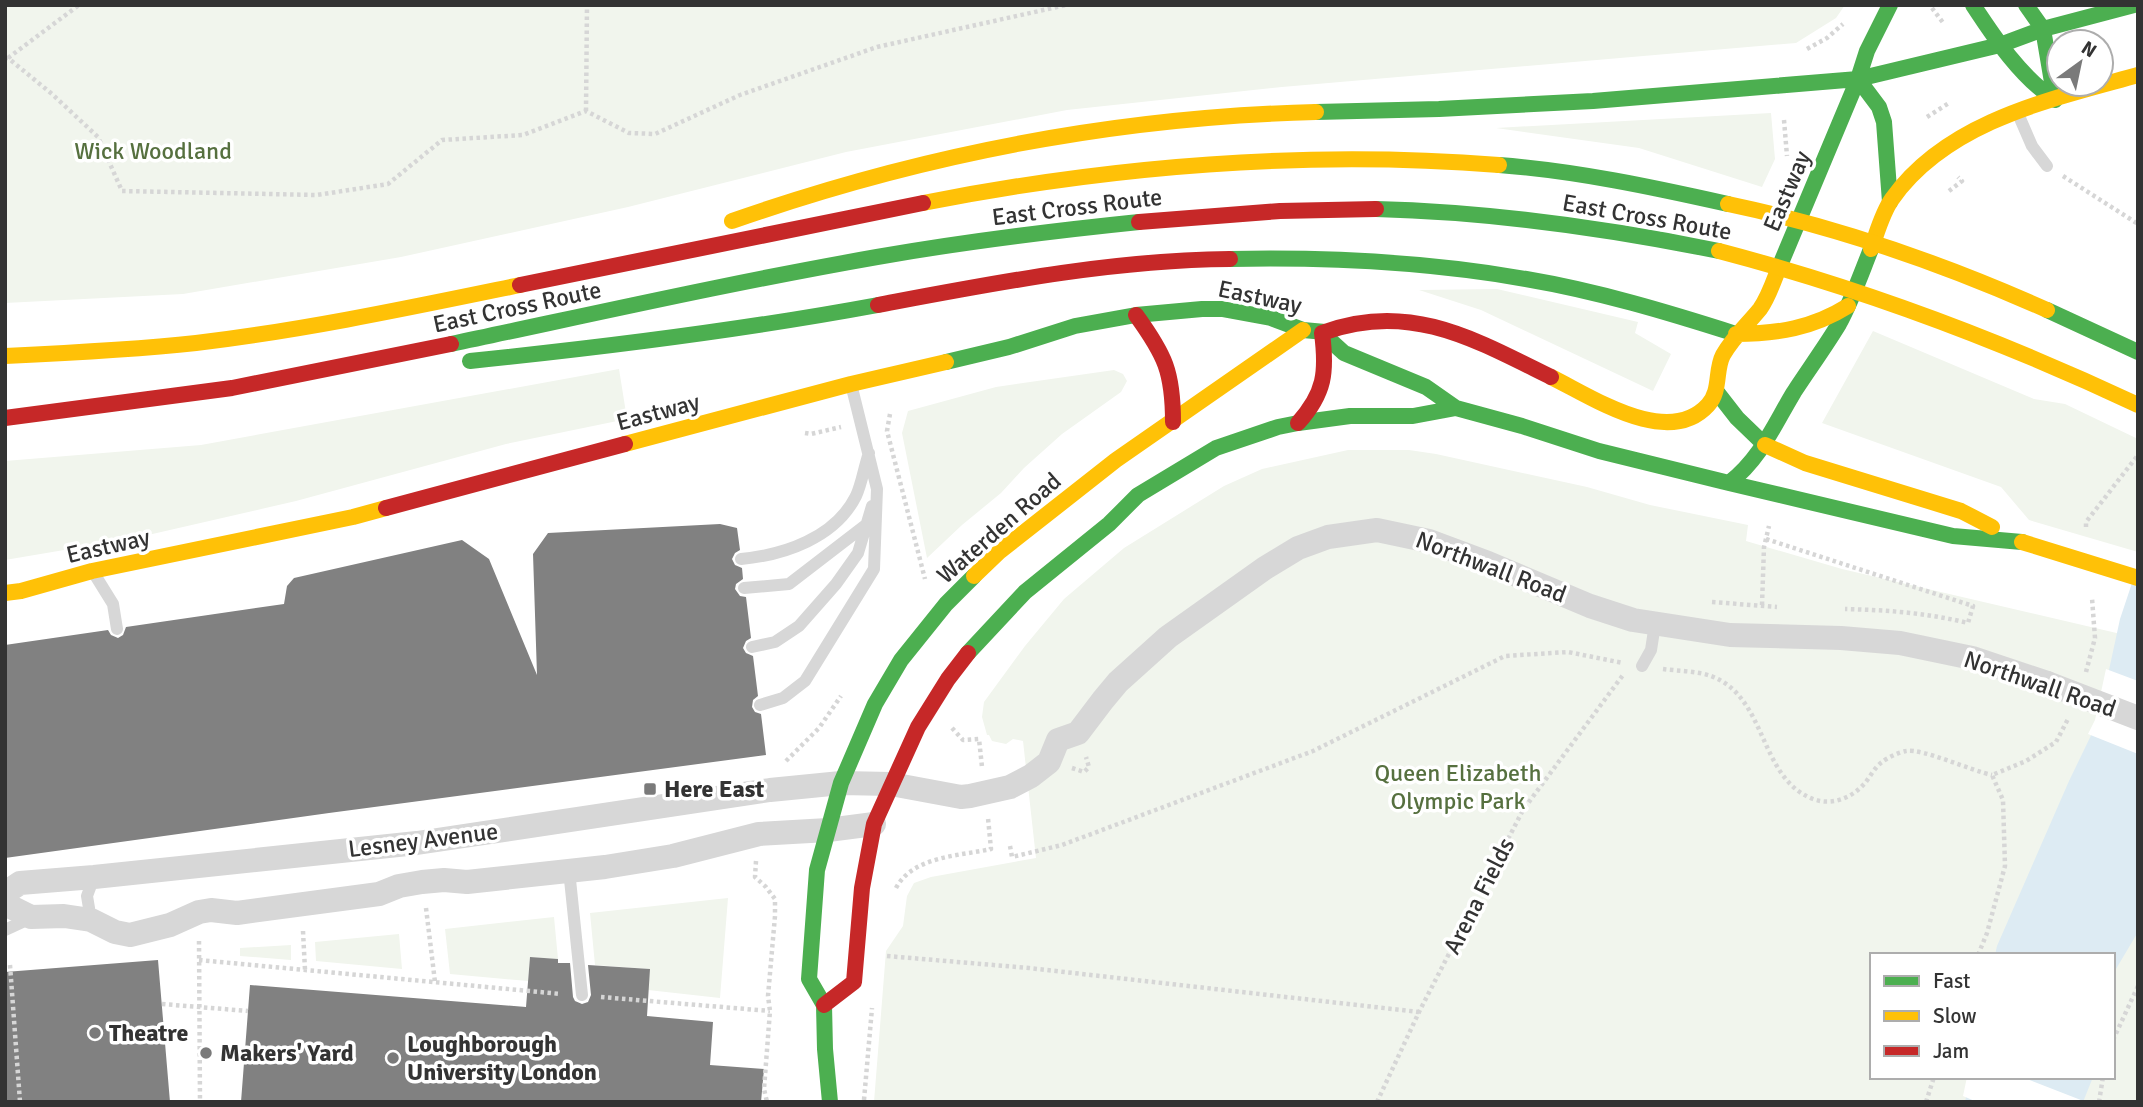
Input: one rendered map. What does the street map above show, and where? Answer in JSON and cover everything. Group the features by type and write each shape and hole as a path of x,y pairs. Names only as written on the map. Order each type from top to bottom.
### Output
{"main road":[{"name":"Eastway","path":"5,593 92,571 353,517 851,384 1009,347 1075,326 1136,315 1222,309 1271,318 1303,330 1322,333 1347,324 1395,321 1442,328 1502,353 1636,419 1671,424 1696,414 1708,405 1716,391 1721,359 1736,334 1761,307 1770,290 1858,79 1867,51 1890,5"},
{"path":"1973,5 2000,45 2039,89 2055,100"},
{"path":"2026,5 2043,29 2055,100"},
{"path":"618,264 792,198 996,147 1136,125 1266,114 1556,103 1759,89 1858,79 2000,45 2043,29 2134,5"},
{"path":"1730,484 1745,473 1765,445 1792,395 1848,306 1890,202 1909,177 1937,152 1958,138 2017,113 2138,75"},
{"path":"1858,79 1880,107 1884,122 1890,202"},
{"name":"East Cross Route","path":"5,356 144,348 257,334 386,311 802,226 965,195 1080,177 1298,160 1407,159 1532,167 1608,178 1841,232 1938,265 2023,299 2138,352"},
{"name":"East Cross Route","path":"5,418 123,404 307,374 854,261 978,241 1119,223 1222,214 1316,210 1415,210 1500,216 1623,233 1719,251 1825,280 1927,314 2032,355 2138,405"},
{"path":"363,362 484,361 559,352 793,320 997,283 1086,270 1210,258 1283,258 1409,264 1526,279 1656,309 1736,334 1770,334 1816,324 1848,306"},
{"path":"1136,315 1151,336 1168,369 1172,387 1173,422"},
{"name":"Waterden Road","path":"830,1102 824,1005 809,979 817,870 841,783 887,682 901,660 946,604 999,552 1116,460 1303,330"},
{"name":"Eastway","path":"1322,333 1344,354 1426,387 1456,408 1600,452 1953,536 2022,542"},
{"path":"1298,422 1316,401 1324,378 1326,358 1322,333"},
{"path":"1716,391 1737,418 1765,445 1805,463 1961,511 2022,542 2138,578"},
{"path":"824,1005 854,982 862,888 874,824 918,727 961,661 1025,592 1109,524 1138,495 1216,448 1298,422 1350,416 1413,416 1456,408"}],"street":[{"name":"Northwall Road","path":"841,783 891,783 961,797 1010,787 1049,762 1058,740 1079,733 1103,700 1146,655 1211,606 1298,548 1345,533 1377,530 1414,536 1617,616 1730,635 1841,638 1900,643 1972,658 2138,718"},
{"name":"Lesney Avenue","path":"5,893 20,883 417,843 770,790 841,783"},
{"path":"828,830 874,824"},
{"name":"Lesney Avenue","path":"5,904 31,917 64,916 90,920 115,932 130,935 170,925 199,912 211,910 237,913 379,894 399,886 422,882 467,882 605,867 673,856 760,834 828,830"}],"lane":[{"path":"2017,113 2032,146 2047,166"},
{"path":"760,705 783,698 805,681 874,569 877,489 851,384"},
{"path":"741,559 763,557 814,540 841,517 856,495 869,453"},
{"path":"752,647 775,642 799,626 836,584 858,553 877,489"},
{"path":"744,588 789,584 867,524"},
{"path":"92,571 113,604 117,629"},
{"path":"1637,665 1651,650 1656,624"},
{"path":"569,870 582,995"},
{"path":"90,920 87,896 94,877"},
{"name":"Lesney Avenue","path":"5,930 31,917"}],"path":[{"path":"79,5 6,58 52,94 97,137 122,191 317,195 388,184 442,140 523,135 586,111 629,133 655,134 740,95 877,47 1066,5"},
{"path":"586,111 587,5"},
{"path":"1935,5 1932,8 1948,30"},
{"path":"1802,51 1827,38 1851,16"},
{"path":"2047,166 2138,224"},
{"path":"890,414 887,431 928,591"},
{"path":"1762,605 1766,539 1973,606 1968,623"},
{"path":"1010,846 1012,857 1062,845 1300,756 1416,702 1505,656 1568,652 1710,676 1729,687 1750,708 1771,758 1800,793 1815,800 1829,803 1847,797 1863,786 1881,763 1907,750 1936,756 1992,775"},
{"name":"Arena Fields","path":"1377,1102 1419,1012 1524,810 1623,675"},
{"path":"784,763 819,728 847,687"},
{"path":"950,726 963,740 979,738 981,755"},
{"path":"894,900 902,876 920,865 991,849 989,834"},
{"path":"756,856 755,877 775,898 768,996 770,1011 764,1089 766,1102"},
{"path":"426,906 435,982"},
{"path":"199,912 200,1102"},
{"path":"303,931 304,970"},
{"path":"876,956 1029,968 1419,1012"},
{"path":"199,960 770,1011"},
{"path":"9,965 20,1102"},
{"path":"2115,1036 2138,986"},
{"path":"864,1102 873,996"},
{"path":"162,1004 248,1011"},
{"path":"1926,1102 1933,1079"},
{"path":"2099,1102 2103,1079"}],"green space":[{"name":"Wick Woodland","path":"5,5 1845,5 1836,18 1796,43 1282,87 1067,110 846,152 628,207 401,257 183,294 5,303"},
{"path":"1771,113 1775,159 1762,187 1639,148 1496,128"},
{"path":"1497,289 1638,322 1635,333 1671,354 1653,391 1481,310 1419,290"},
{"path":"1873,331 2034,399 2065,404 2138,439 2138,552 2029,520 2001,487 1822,423"},
{"path":"619,369 627,419 506,444 296,501 135,538 5,560 5,461 201,445"},
{"path":"1114,370 1123,374 1127,381 1121,392 1062,434 1001,493 927,558 902,433 908,411 996,387"},
{"name":"Queen Elizabeth Olympic Park","path":"1348,450 1409,450 1436,454 1587,487 1650,505 1748,525 1746,541 1842,569 2138,638 2138,1102 874,1102 886,951 903,926 907,896 914,883 931,877 1036,858 1023,741 1013,739 1006,744 992,741 987,735 982,717 984,702 1064,599 1124,548 1224,486 1262,469"},
{"path":"728,898 720,998 648,990 649,969 595,965 590,913"},
{"path":"554,917 558,959 530,957 528,981 450,974 445,929"},
{"path":"399,934 402,969 316,961 315,942"},
{"path":"291,945 291,960 240,956 240,948"}],"shaded area":[{"path":"2138,565 2138,932 2115,971 2115,953 1995,953 2069,781 2098,721 2120,619"},
{"path":"1970,1079 2092,1079 2083,1102 1965,1102"}],"pier":[{"path":"2106,669 2138,681 2138,754 2088,734 2095,720"},
{"path":"1967,1079 2027,1079 2086,1102 1977,1102 1963,1096"}],"building":[{"path":"720,524 737,528 740,550 732,559 735,565 742,568 743,579 736,584 735,589 740,596 746,597 751,638 743,648 753,656 758,696 753,700 752,707 755,712 761,714 766,755 5,858 5,645 108,630 118,638 123,635 126,627 284,604 287,586 294,578 462,540 489,559 537,675 533,554 548,533"},
{"path":"530,957 558,959 558,963 570,963 573,997 582,1004 588,1002 591,995 588,965 650,969 647,1016 713,1022 710,1065 764,1069 761,1102 241,1102 250,985 526,1007"},
{"name":"Theatre","path":"158,960 170,1102 5,1102 5,972"}],"traffic: fast":[{"path":"1858,79 1867,51 1890,5"},
{"path":"1973,5 2020,69 2055,100"},
{"path":"2026,5 2043,29 2055,100"},
{"path":"1858,79 2000,45 2043,29 2134,5"},
{"path":"1858,79 1879,107 1884,122 1890,202"},
{"path":"1778,270 1858,79"},
{"path":"1316,112 1593,101 1858,79"},
{"path":"1499,165 1586,175 1728,204"},
{"path":"1376,209 1549,223 1719,251"},
{"path":"451,344 877,257 1007,237 1139,222"},
{"path":"1322,333 1344,353 1426,387 1456,408 1599,451 1729,483 1758,452 1839,324 1871,249"},
{"path":"1230,259 1378,262 1489,273 1605,296 1736,334"},
{"path":"470,361 675,337 878,305"},
{"path":"946,362 1009,347 1075,326 1136,315 1202,309 1222,309 1271,318 1303,330 1325,332"},
{"path":"2047,310 2138,352"},
{"path":"1716,391 1737,418 1765,445"},
{"path":"968,653 1025,592 1109,524 1138,495 1216,448 1298,423 1350,416 1413,416 1456,408"},
{"path":"1729,483 1953,536 2022,542"},
{"path":"830,1102 824,1005 809,979 817,870 841,783 875,704 901,660 946,604 974,576"}],"traffic: slow":[{"path":"1871,249 1892,199 1915,172 1942,150 2003,117 2037,104 2138,75"},
{"path":"732,221 875,177 1020,144 1167,122 1316,112"},
{"path":"923,203 1065,179 1210,164 1354,159 1499,165"},
{"path":"1728,204 1810,224 1890,248 2047,310"},
{"path":"1719,251 1827,282 1932,318 2036,359 2138,405"},
{"path":"1551,377 1630,415 1652,421 1672,422 1691,417 1712,399 1723,355 1763,305 1778,270"},
{"path":"5,356 148,348 237,338 520,285"},
{"path":"1736,334 1766,333 1808,325 1848,306"},
{"path":"974,576 999,552 1116,460 1303,330"},
{"path":"625,444 851,384 946,362"},
{"path":"1765,445 1805,463 1961,511 1992,527"},
{"path":"5,593 92,571 386,508"},
{"path":"2022,542 2138,578"}],"traffic: jam":[{"path":"520,285 923,203"},
{"path":"1139,222 1280,211 1376,209"},
{"path":"878,305 1097,268 1230,259"},
{"path":"1136,315 1165,365 1171,390 1173,422"},
{"path":"1325,332 1356,324 1386,321 1414,323 1469,338 1551,377"},
{"path":"1298,423 1314,402 1322,381 1322,333"},
{"path":"5,418 232,388 451,344"},
{"path":"386,508 625,444"},
{"path":"824,1005 854,982 862,888 874,824 918,727 968,653"}],"place":[{"name":"Here East","path":"650,789"},
{"name":"Theatre","path":"95,1033"},
{"name":"Makers' Yard","path":"206,1053"},
{"name":"Loughborough University London","path":"393,1058"}]}
